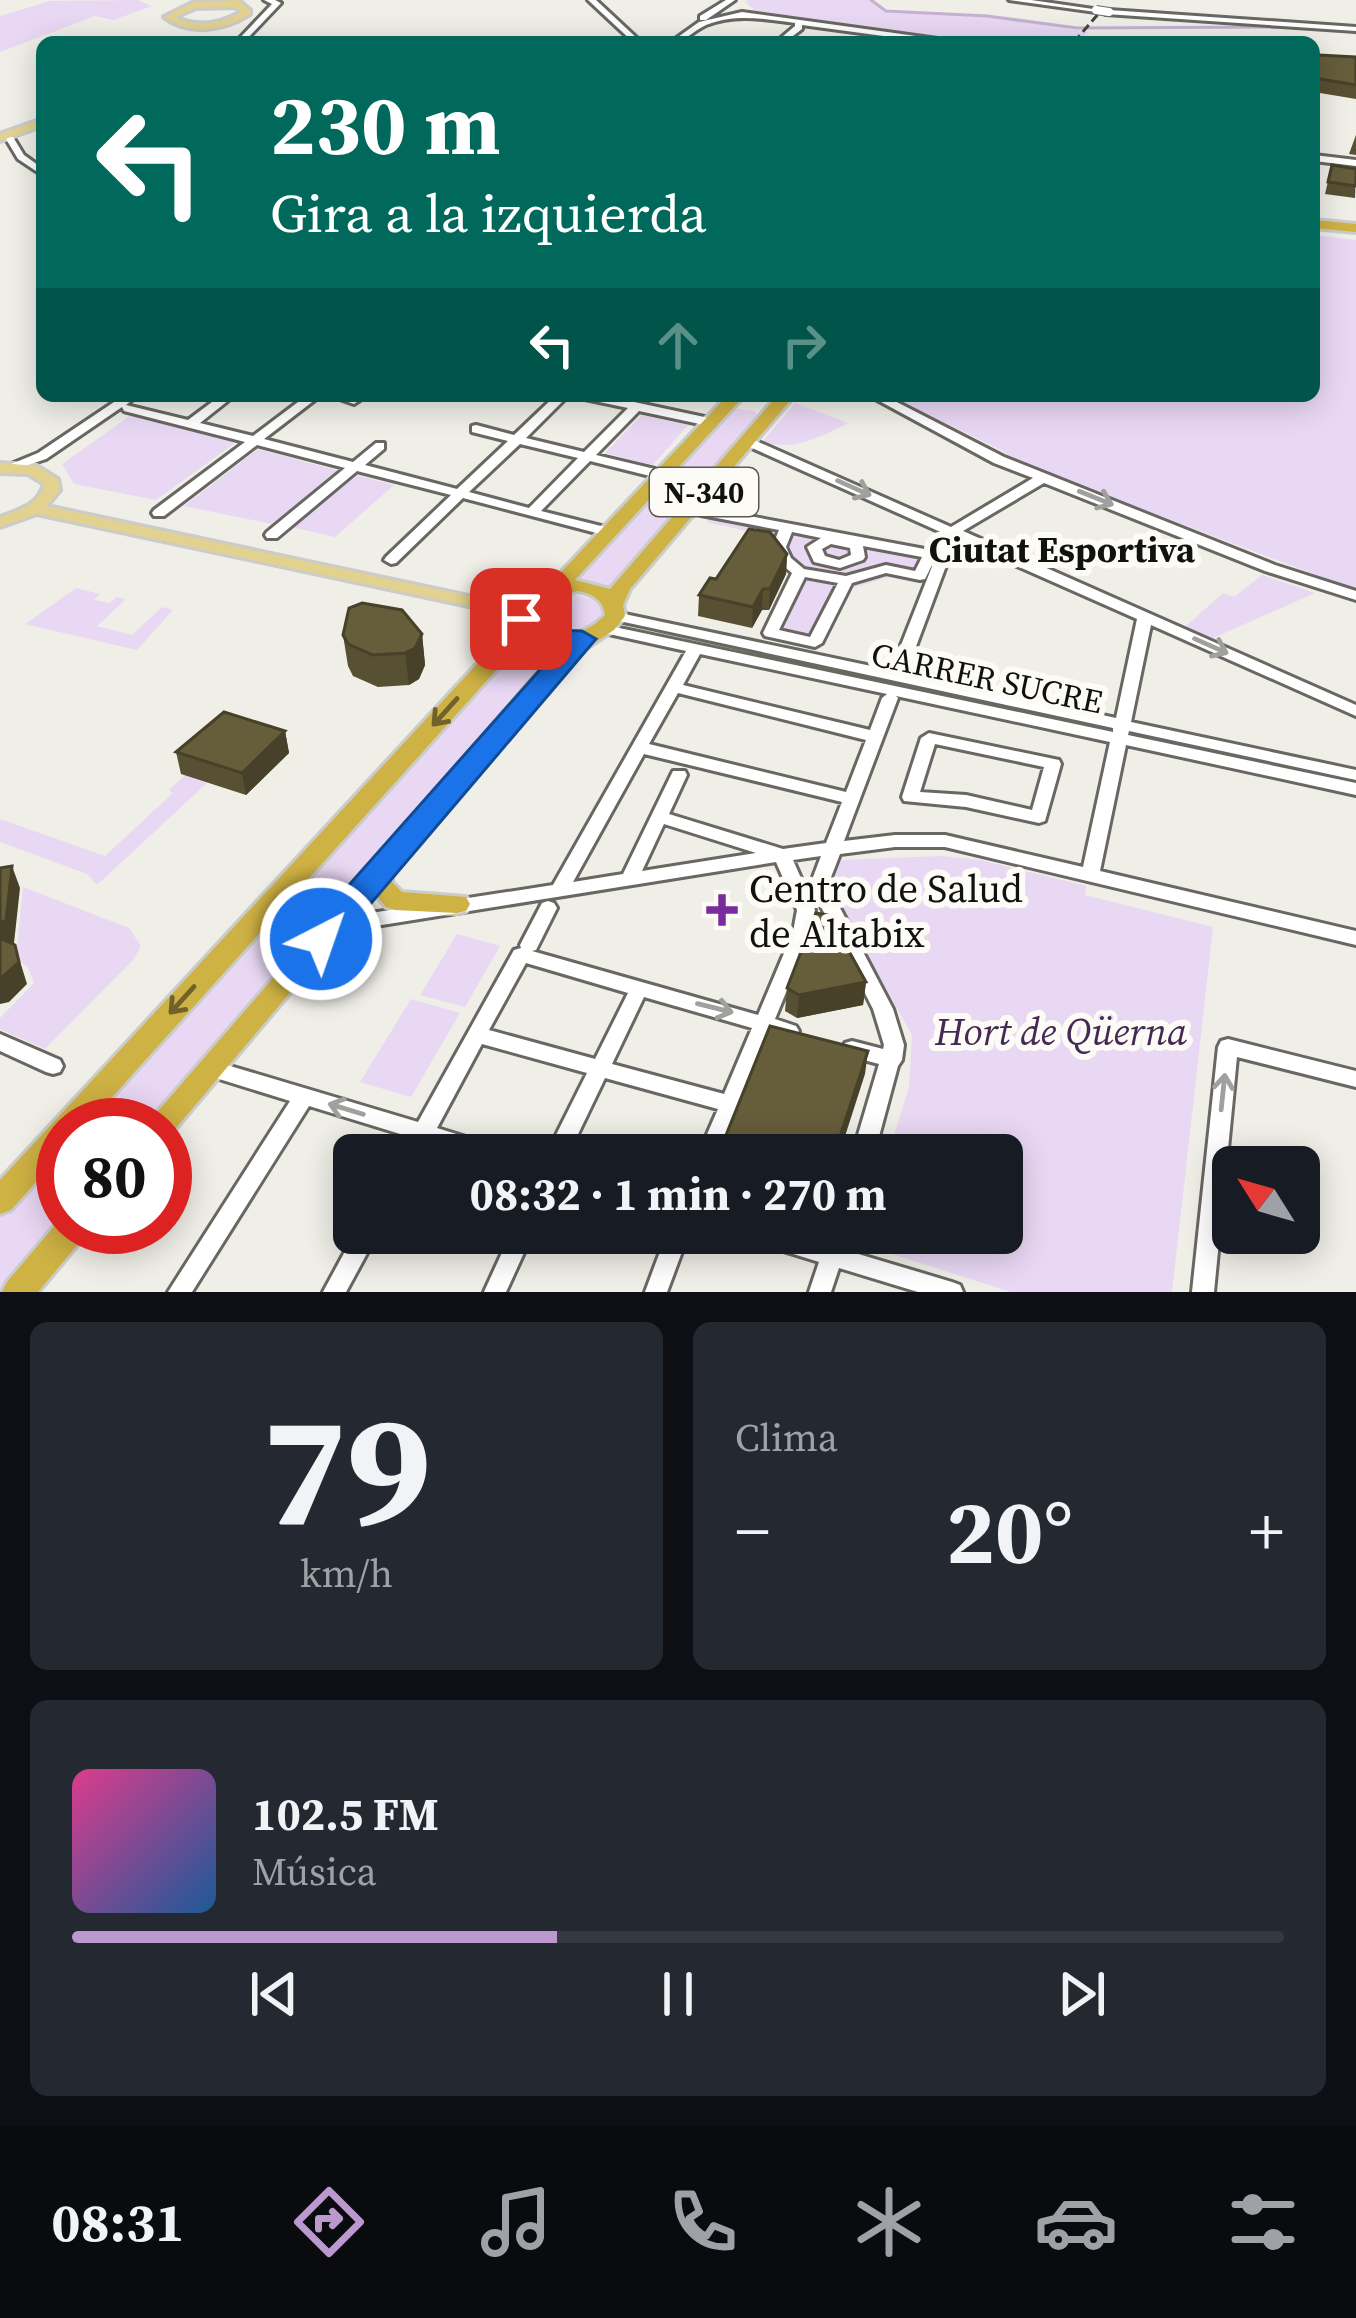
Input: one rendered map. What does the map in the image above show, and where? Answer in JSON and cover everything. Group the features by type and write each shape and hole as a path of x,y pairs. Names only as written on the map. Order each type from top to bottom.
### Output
{"highway":[{"path":"1320,227 1356,230"},
{"name":"N-340","path":"612,616 621,587 781,402"},
{"name":"N-340","path":"93,1098 526,611 558,586 722,409 747,407 765,420"},
{"path":"184,1098 582,639 612,616 596,590 558,586"},
{"path":"526,611 543,638 582,639"},
{"path":"379,871 383,890 395,901 457,904"},
{"path":"0,1201 36,1162"},
{"path":"17,1292 50,1254"}],"main road":[{"path":"182,33 169,20 170,14 212,0"},
{"path":"182,33 242,17 246,10 234,2 200,4"},
{"path":"182,33 211,26"},
{"path":"3,136 36,121"},
{"path":"5,468 46,475 52,482 42,503"},
{"path":"0,522 42,503 526,611"}],"street":[{"path":"245,36 277,4 268,0"},
{"path":"592,0 633,36"},
{"path":"681,36 730,0"},
{"path":"1013,0 1092,9"},
{"path":"1031,0 1108,12 1356,29"},
{"path":"719,7 741,7 807,24 885,36"},
{"path":"683,36 741,7"},
{"path":"707,15 722,19"},
{"path":"242,17 260,18"},
{"path":"791,36 807,24"},
{"path":"1320,62 1356,66"},
{"path":"3,136 36,168"},
{"path":"1320,159 1356,164"},
{"path":"130,402 190,424 608,532"},
{"path":"5,468 42,456 130,402"},
{"path":"46,475 52,460 130,402"},
{"path":"190,424 220,402"},
{"path":"159,513 306,402"},
{"path":"391,560 555,402"},
{"path":"618,402 722,409"},
{"path":"888,402 1044,478 1270,568 1356,596"},
{"path":"532,512 637,406"},
{"path":"476,429 654,473"},
{"path":"747,441 1356,711"},
{"path":"272,536 380,446"},
{"path":"900,668 952,532 1044,478"},
{"path":"701,511 930,554 920,576 886,569 846,580 795,568 779,547 794,530"},
{"path":"794,530 832,564 874,542"},
{"path":"846,580 814,643 770,633 795,568 818,549 837,538 854,554 864,576"},
{"path":"886,569 896,547"},
{"name":"CARRER SUCRE","path":"612,616 696,647 1356,775"},
{"name":"CARRER SUCRE","path":"612,616 1122,731 1356,790"},
{"path":"1091,872 1145,617"},
{"path":"561,887 696,647"},
{"path":"673,687 875,737"},
{"path":"869,1134 894,1045 883,1009 819,885 890,698"},
{"path":"929,738 1053,764 1039,817 966,801 910,797 929,738"},
{"path":"639,747 852,799"},
{"path":"630,877 679,775"},
{"path":"659,818 782,855 806,910 802,932 718,1134"},
{"path":"332,926 782,855 895,841 945,841 1356,938"},
{"path":"423,1132 548,908"},
{"path":"525,950 639,989 804,1036"},
{"path":"567,1134 639,989"},
{"path":"489,1038 730,1104"},
{"path":"0,1042 53,1066"},
{"path":"826,1042 892,1060"},
{"path":"1203,1292 1228,1047 1356,1079"},
{"path":"210,1068 430,1134"},
{"path":"178,1292 304,1096"},
{"path":"334,1292 355,1254"},
{"path":"495,1292 512,1254"},
{"path":"656,1292 670,1254"},
{"path":"820,1292 832,1254"},
{"path":"859,1254 952,1292"}],"green space":[{"path":"137,0 152,6 114,20 95,16 0,52 0,16 50,1"},
{"path":"871,0 886,11 987,16 1088,32 1084,36 918,36 759,14 745,2"},
{"name":"Ciutat Esportiva","path":"1320,236 1356,240 1356,590 1008,458 1005,452 902,402 1320,402"},
{"path":"795,403 848,423 795,444 763,441"},
{"path":"725,411 754,411 761,419 615,591 573,580"},
{"path":"131,415 235,443 156,500 74,484 62,464"},
{"path":"642,415 688,425 653,465 605,453"},
{"path":"258,449 339,471 272,524 184,506"},
{"path":"353,474 394,485 335,537 291,527"},
{"path":"720,509 934,551 924,584 889,577 843,591 816,645 767,635 796,573 774,537 706,522"},
{"path":"1262,575 1315,593 1211,639 1185,627 1223,593 1234,597"},
{"path":"76,588 100,594 94,600 126,599 97,626 132,635 162,607 173,610 137,650 25,624"},
{"path":"564,592 598,601 604,610 601,619 578,632 541,627 533,618 535,606"},
{"path":"513,637 561,646 173,1098 99,1098"},
{"path":"185,775 207,783 97,885 87,874 0,842 0,819 105,856 173,793 169,790"},
{"name":"Hort de Qüerna","path":"941,856 980,860 1086,886 1085,895 1213,927 1172,1292 1011,1292 892,1254 1023,1254 1023,1134 894,1134 909,1087 912,1035 838,903 833,875 842,860"},
{"path":"23,887 129,928 141,946 133,960 45,1049 0,1029 0,1018 34,983 28,967 16,959"},
{"path":"457,934 500,946 465,1007 420,995"},
{"path":"411,999 460,1013 411,1097 360,1082"},
{"path":"36,1168 39,1254 6,1292 0,1292 0,1208"}],"building":[{"path":"1320,55 1356,57 1356,85 1320,79"},
{"path":"1332,165 1356,169 1356,186 1328,182"},
{"path":"749,529 770,532 787,554 770,589 763,589 753,607 699,595 710,578 716,579"},
{"path":"362,603 402,610 422,634 415,648 373,655 348,644 343,635 349,608"},
{"path":"224,712 285,731 242,773 176,752"},
{"path":"12,866 6,921 0,922 0,868"},
{"path":"816,913 829,915 866,982 799,995 787,988"},
{"path":"0,938 15,945 19,962 0,979"},
{"path":"770,1026 868,1051 841,1134 726,1134"}],"waterway":[{"path":"871,0 886,11 987,16 1077,28 1298,27"},
{"path":"1334,29 1356,33"}],"railway":[{"path":"1079,36 1100,12"}],"place":[{"name":"Centro de Salud de Altabix","path":"722,910"}],"district":[{"name":"Ciutat Esportiva","path":"1062,549"}],"route":[{"path":"321,939 582,639 543,638 521,619"}]}
